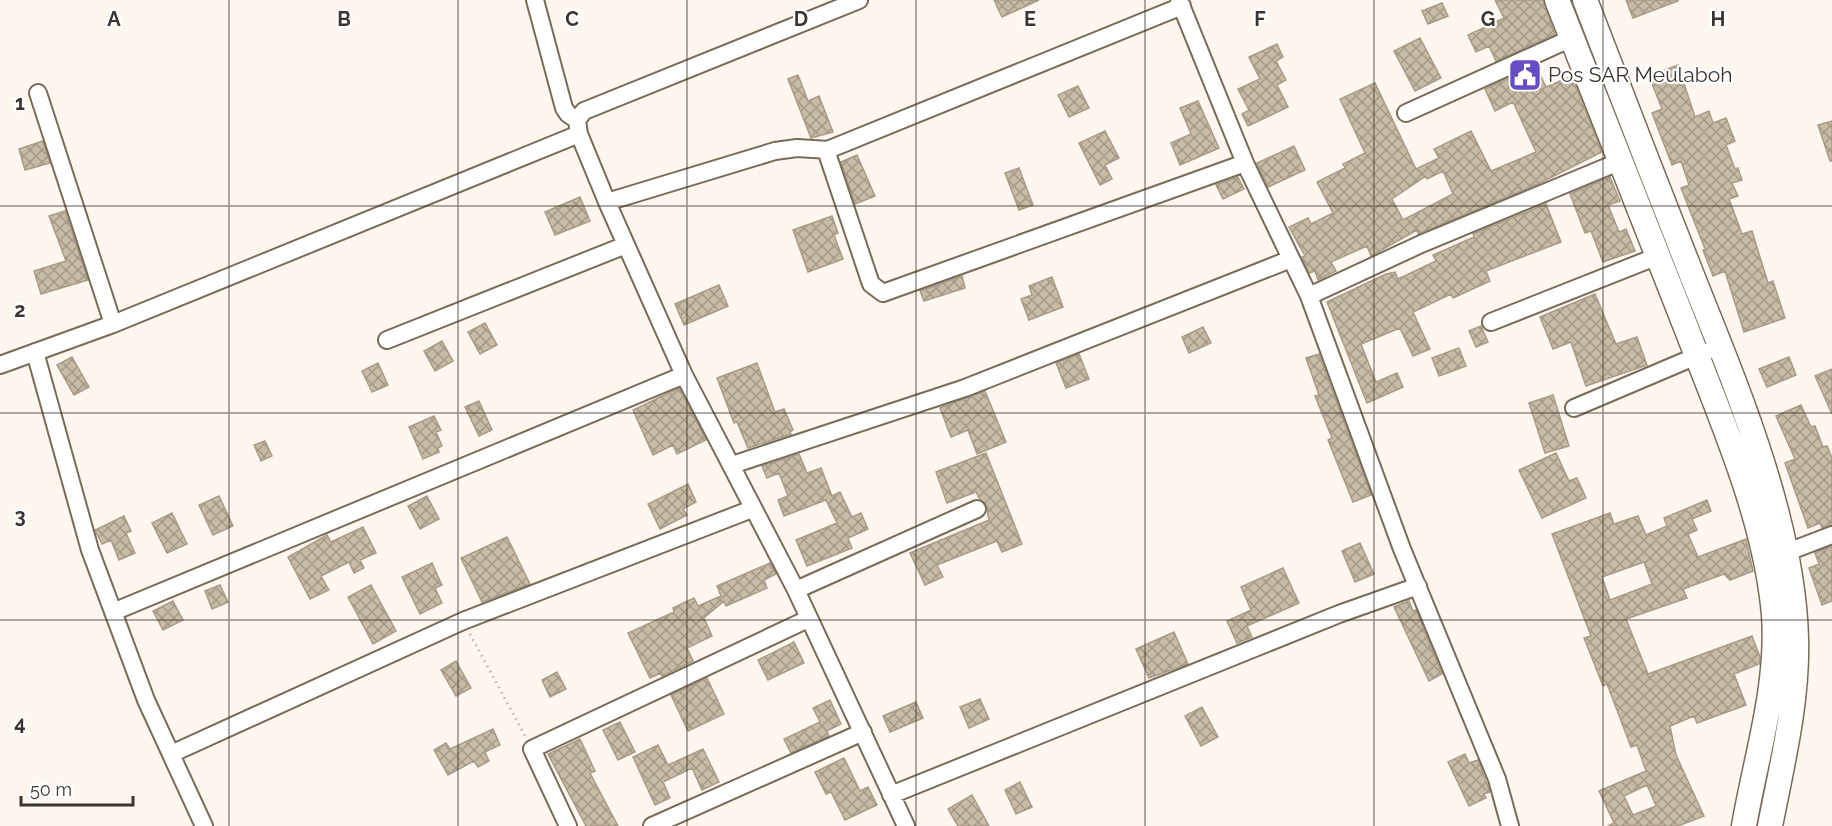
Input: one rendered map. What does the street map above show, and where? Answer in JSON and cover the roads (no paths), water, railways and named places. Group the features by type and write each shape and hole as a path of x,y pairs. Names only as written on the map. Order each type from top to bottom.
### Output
{"highway":[{"path":"1557,0 1697,356 1751,469 1779,521 1793,591 1796,640 1793,698 1770,826"},
{"path":"1585,0 1721,347 1751,469 1774,616 1775,661 1770,703 1744,826"}],"street":[{"path":"535,0 564,108 578,127 607,202 684,375 796,590 906,826"},
{"path":"0,365 113,324 578,127 584,111 859,0"},
{"path":"607,202 775,150 797,148 829,150 1181,3 1245,163 1309,296 1418,586 1497,779 1510,826"},
{"path":"1406,113 1572,38"},
{"path":"38,93 113,324"},
{"path":"829,150 828,156 871,284 883,292 1245,163"},
{"path":"1309,296 1421,244 1621,161"},
{"path":"387,340 626,245"},
{"path":"1491,322 1658,256"},
{"path":"732,465 965,388 1291,259"},
{"path":"1574,408 1721,347"},
{"path":"35,352 90,550 146,700 204,826"},
{"path":"113,612 684,375"},
{"path":"171,754 463,621 752,509"},
{"path":"796,590 977,509"},
{"path":"1785,553 1832,535"},
{"path":"891,795 1339,614 1418,586"},
{"path":"568,826 532,749 808,619"},
{"path":"652,826 863,732"}],"place":[{"name":"Pos SAR Meulaboh","path":"1525,75"}]}
